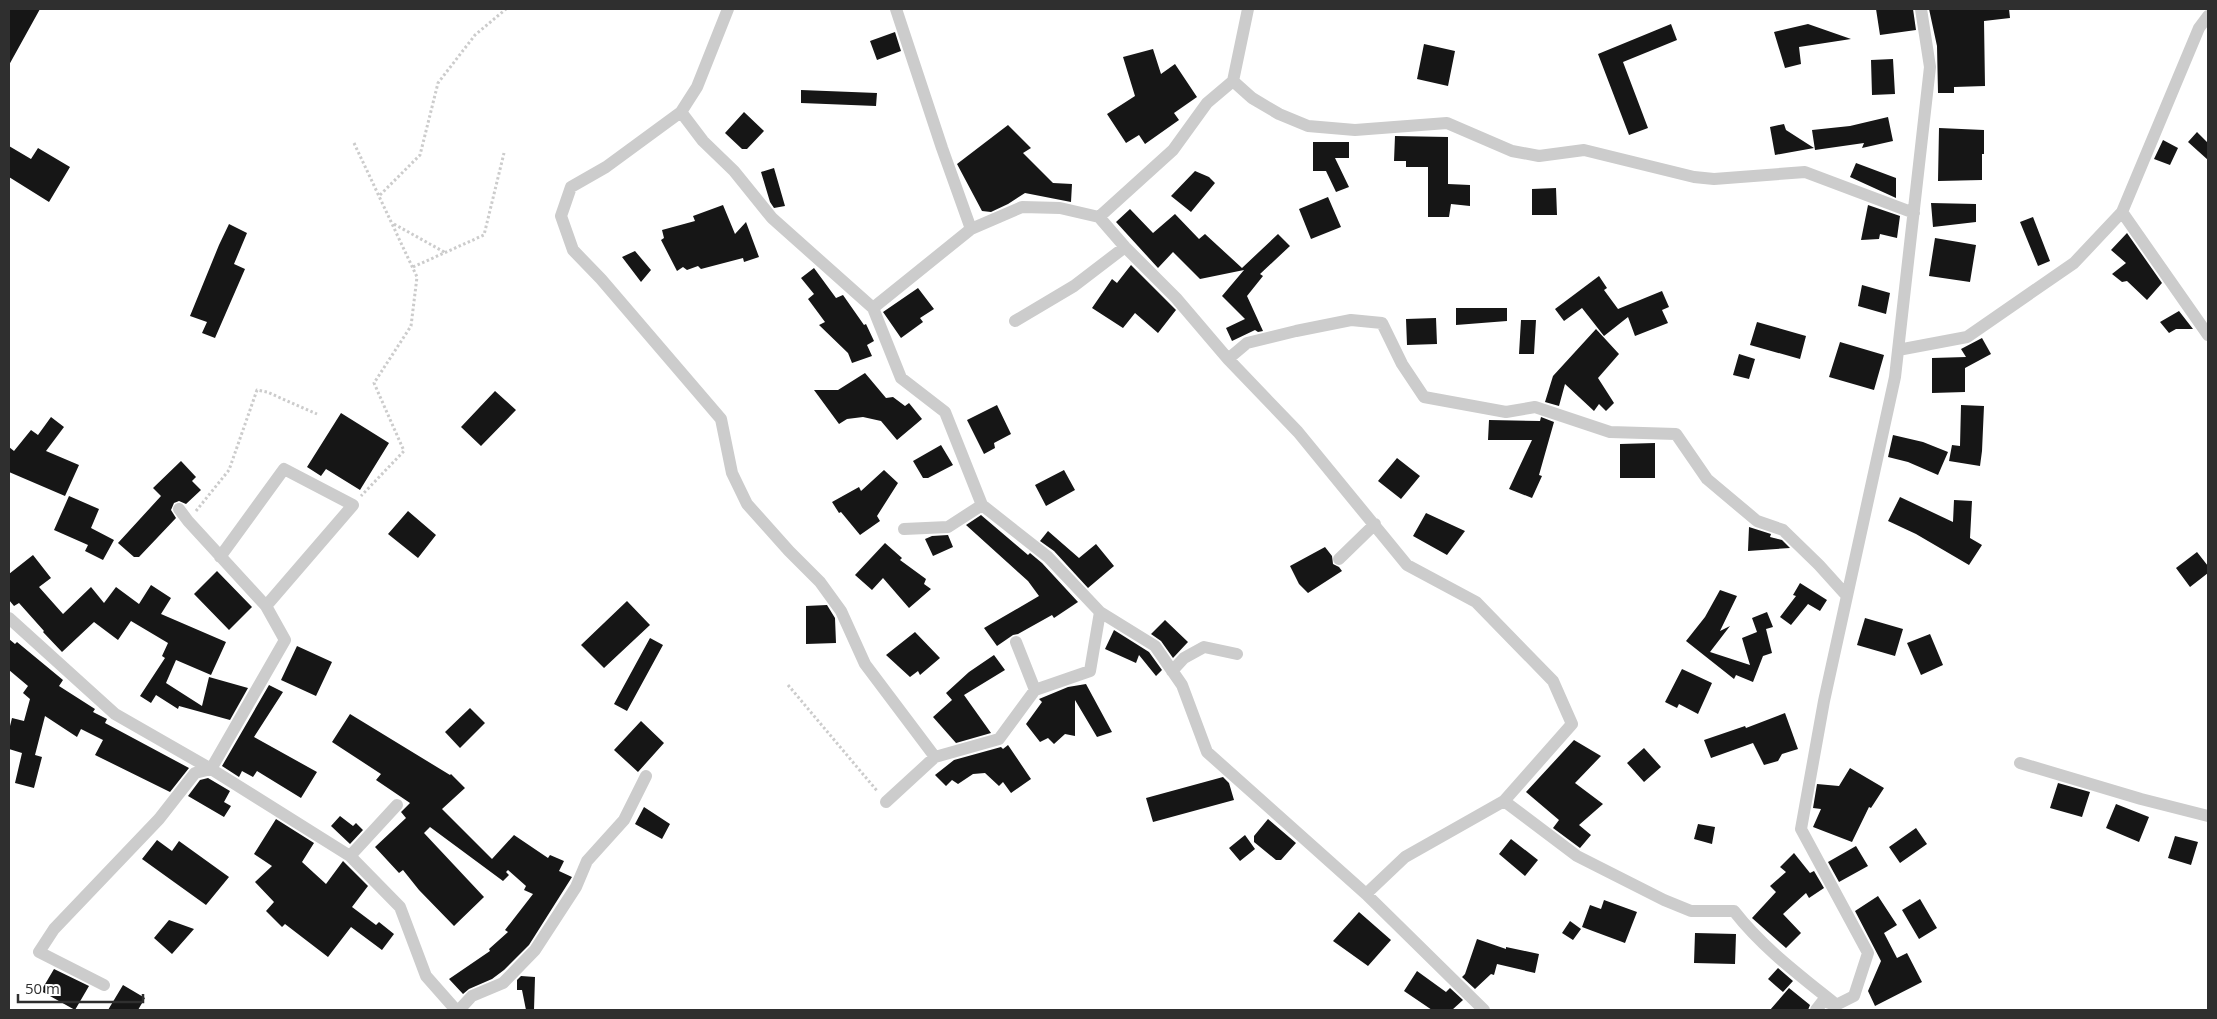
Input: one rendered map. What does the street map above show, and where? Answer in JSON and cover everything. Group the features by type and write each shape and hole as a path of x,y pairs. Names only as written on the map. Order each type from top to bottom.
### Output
{"street":[{"path":"728,9 698,87 681,112 606,167 571,186 561,216 573,250 601,279 720,419 732,473 747,504 789,552 820,582 841,611 866,664 935,757"},
{"path":"896,9 971,229"},
{"path":"1099,217 1172,150 1207,103 1233,81 1248,9"},
{"path":"1840,1008 1854,996 1868,953 1801,829 1824,701 1895,377 1930,67 1921,9"},
{"path":"1898,350 1967,337 2074,263 2122,212 2198,28 2208,16"},
{"path":"1233,81 1252,98 1272,110 1308,126 1355,130 1447,123 1512,151 1539,156 1584,150 1694,177 1714,179 1805,172 1914,213"},
{"path":"681,112 703,141 734,171 772,218 873,308 901,378 945,412 982,505 1048,557 1100,612 1155,646 1182,685 1207,752 1366,894 1484,1010"},
{"path":"873,308 971,229 1022,207 1060,208 1099,217 1125,247 1176,298 1228,360 1298,432 1407,565 1476,602 1554,681 1572,724 1504,802 1405,857 1366,894"},
{"path":"2122,212 2208,335"},
{"path":"1015,321 1074,286 1125,247"},
{"path":"1228,360 1247,343 1296,331 1351,320 1382,323 1402,364 1424,397 1506,412 1535,407 1610,432 1676,434 1707,479 1757,521 1783,530 1847,596"},
{"path":"220,557 284,469 353,505 266,606"},
{"path":"904,528 948,527 982,505"},
{"path":"104,985 39,952 54,929 159,819 195,773 211,770 285,640 266,606 239,575 220,557 179,509"},
{"path":"1339,559 1374,524"},
{"path":"886,802 935,757 999,739 1034,690 1090,671 1100,612"},
{"path":"9,618 115,714 211,770 350,856 400,907 426,976 458,1010 472,996 503,983 535,950 576,887 587,861 624,820 646,776"},
{"path":"1016,642 1034,690"},
{"path":"1172,671 1184,658 1204,646 1237,654"},
{"path":"2020,763 2142,799 2208,816"},
{"path":"1504,802 1577,856 1664,900 1691,911 1734,911 1752,934 1783,963 1840,1008"},
{"path":"350,856 397,805"},
{"path":"1816,1010 1822,1001 1840,1008"}],"path":[{"path":"380,195 420,155 438,83 475,35 506,9"},
{"path":"353,505 404,451 374,384 411,326 418,277 354,143"},
{"path":"413,267 484,235 504,153"},
{"path":"393,224 446,253"},
{"path":"188,521 229,470 257,390 267,392 317,414"},
{"path":"788,686 886,802"}],"building":[{"path":"9,9 40,9 9,65"},
{"path":"1876,9 1913,9 1916,30 1880,35"},
{"path":"1929,9 2009,9 2010,18 1984,21 1985,86 1954,87 1954,93 1938,93 1937,46"},
{"path":"1671,24 1677,40 1623,62 1648,128 1629,135 1598,54"},
{"path":"1808,24 1851,39 1799,47 1801,64 1785,68 1774,32"},
{"path":"895,32 901,51 877,60 870,41"},
{"path":"1424,44 1455,51 1448,86 1417,79"},
{"path":"1153,49 1161,74 1175,64 1197,97 1174,113 1179,120 1145,144 1139,135 1126,143 1107,114 1135,96 1123,57"},
{"path":"1893,59 1895,94 1872,95 1871,60"},
{"path":"801,90 877,93 876,106 801,103"},
{"path":"744,112 764,131 747,149 742,149 725,133"},
{"path":"1888,117 1893,141 1862,148 1864,143 1815,150 1812,130 1850,126"},
{"path":"1784,124 1786,130 1814,148 1775,155 1770,127"},
{"path":"1008,125 1031,148 1023,153 1053,183 1072,184 1071,202 1025,193 991,212 982,211 957,164"},
{"path":"1939,128 1984,130 1982,180 1938,181"},
{"path":"2197,132 2208,143 2208,160 2188,142"},
{"path":"1395,136 1448,137 1448,184 1470,185 1470,206 1451,204 1449,217 1428,217 1428,167 1406,167 1406,161 1394,161"},
{"path":"2163,140 2178,148 2170,165 2154,159"},
{"path":"1313,142 1349,142 1349,158 1335,158 1349,187 1336,192 1326,171 1313,171"},
{"path":"9,146 31,159 38,148 70,167 49,202 9,177"},
{"path":"1856,163 1896,178 1896,198 1850,177"},
{"path":"774,168 785,206 774,208 770,202 761,172"},
{"path":"1195,171 1209,177 1215,183 1191,212 1171,196"},
{"path":"1556,188 1557,215 1532,215 1532,189"},
{"path":"1328,197 1341,227 1311,239 1299,209"},
{"path":"1931,203 1976,204 1976,222 1933,227"},
{"path":"723,205 735,234 746,222 759,257 744,262 743,258 701,269 698,266 687,270 683,267 677,271 661,240 664,238 662,230 695,221 693,216"},
{"path":"1868,205 1900,216 1897,238 1880,234 1879,239 1861,240"},
{"path":"1130,209 1153,233 1175,214 1199,239 1205,234 1242,268 1278,234 1290,246 1260,274 1263,276 1247,296 1263,331 1258,332 1255,330 1232,341 1226,328 1245,319 1222,296 1244,270 1200,279 1173,252 1158,268 1116,222"},
{"path":"2033,217 2050,261 2038,266 2020,222"},
{"path":"229,224 247,233 234,264 245,269 215,338 202,333 207,322 190,316"},
{"path":"2127,233 2162,283 2147,300 2127,281 2122,282 2112,274 2126,263 2111,250"},
{"path":"1935,238 1976,245 1970,282 1929,276"},
{"path":"635,251 651,270 641,282 622,257"},
{"path":"1131,265 1176,310 1158,333 1135,313 1123,328 1092,308 1112,279 1117,283"},
{"path":"814,268 836,298 843,295 864,325 866,324 874,341 867,345 872,356 852,363 848,353 819,325 825,322 808,299 814,294 801,278"},
{"path":"1599,276 1607,288 1604,290 1618,309 1662,291 1669,307 1662,310 1668,323 1635,336 1628,317 1604,336 1582,308 1564,321 1555,309"},
{"path":"1862,285 1890,293 1886,314 1858,306"},
{"path":"918,288 934,309 920,318 923,322 901,338 883,312"},
{"path":"1456,308 1507,308 1507,321 1456,325"},
{"path":"2179,311 2193,329 2176,329 2169,333 2160,322"},
{"path":"1436,318 1437,344 1407,345 1406,319"},
{"path":"1521,320 1536,320 1534,354 1519,354"},
{"path":"1757,322 1806,336 1800,359 1750,345"},
{"path":"1596,329 1619,354 1598,378 1614,403 1606,411 1599,404 1594,411 1565,384 1559,406 1545,402 1553,376"},
{"path":"1982,338 1991,354 1965,368 1965,392 1932,393 1932,358 1966,357 1961,349"},
{"path":"1840,342 1884,355 1874,390 1829,377"},
{"path":"1739,354 1755,359 1749,379 1733,375"},
{"path":"865,373 886,398 893,397 905,406 909,403 922,419 897,440 881,421 863,417 847,419 839,424 814,390 838,390"},
{"path":"495,391 516,410 481,446 461,427"},
{"path":"997,405 1011,434 994,443 995,448 984,454 967,420"},
{"path":"1961,405 1984,406 1980,466 1949,461 1952,445 1960,446"},
{"path":"341,413 389,443 360,490 326,469 321,476 307,467"},
{"path":"51,417 64,427 46,451 79,465 65,496 9,472 9,447 14,451 31,430 38,435"},
{"path":"1541,417 1554,422 1539,475 1542,476 1532,498 1509,489 1532,440 1488,440 1489,420 1540,421"},
{"path":"1893,435 1923,442 1948,452 1938,475 1908,462 1888,457"},
{"path":"1655,443 1655,478 1620,478 1620,444"},
{"path":"941,445 953,465 928,478 923,478 913,461"},
{"path":"1397,458 1420,476 1401,499 1378,481"},
{"path":"181,461 196,477 192,481 201,490 186,504 179,501 174,503 171,510 176,518 139,557 134,557 118,543 161,496 153,488"},
{"path":"884,470 898,483 877,516 880,521 860,535 841,512 839,513 832,502 859,487 861,491"},
{"path":"1064,470 1075,490 1046,506 1035,485"},
{"path":"69,496 99,509 91,528 114,540 103,560 85,551 88,545 54,530"},
{"path":"1900,497 1953,522 1954,500 1972,501 1970,538 1982,545 1969,565 1916,534 1888,521"},
{"path":"408,511 436,535 418,558 388,534"},
{"path":"1426,513 1465,531 1447,555 1413,536"},
{"path":"981,515 1028,555 1030,553 1042,563 1078,602 1054,618 1052,615 1013,635 997,646 984,628 1039,596 1028,581 966,525"},
{"path":"1749,527 1771,534 1770,537 1782,540 1790,548 1748,551"},
{"path":"1048,531 1079,558 1096,544 1114,566 1088,588 1054,551 1040,541"},
{"path":"948,535 953,547 933,556 925,539 932,536"},
{"path":"885,543 902,558 900,560 926,579 924,584 931,589 909,608 883,578 872,590 855,575"},
{"path":"1325,547 1332,556 1333,564 1342,571 1308,593 1299,584 1290,566"},
{"path":"2197,552 2208,566 2208,573 2190,587 2176,568"},
{"path":"33,555 51,578 39,587 63,614 91,587 104,603 116,587 139,604 151,585 171,598 161,614 226,642 211,675 176,660 166,683 202,706 209,677 248,688 230,720 179,706 178,709 156,695 151,703 140,696 165,658 162,656 168,643 131,621 118,640 94,622 62,652 19,603 14,606 9,600 9,574"},
{"path":"217,571 252,607 229,630 194,594"},
{"path":"1800,583 1827,600 1820,611 1808,604 1791,625 1780,617 1796,596 1793,595"},
{"path":"1720,590 1737,596 1720,631 1730,626 1710,652 1750,665 1742,638 1757,632 1752,618 1767,612 1773,627 1766,629 1772,653 1763,656 1753,682 1736,675 1734,679 1686,641 1705,617"},
{"path":"627,601 650,625 604,668 581,645"},
{"path":"827,605 835,618 836,643 806,644 806,606"},
{"path":"1865,618 1903,629 1895,656 1857,645"},
{"path":"1165,620 1188,642 1173,658 1161,641 1151,634"},
{"path":"1114,630 1149,652 1162,670 1156,676 1139,655 1136,663 1105,649"},
{"path":"915,632 940,658 920,675 918,671 910,677 886,655"},
{"path":"1930,634 1943,665 1921,675 1907,643"},
{"path":"650,638 663,645 627,711 614,704"},
{"path":"9,639 15,644 17,642 63,680 59,686 95,709 93,712 107,719 105,723 189,768 170,792 95,755 103,740 81,729 77,737 45,716 35,755 42,757 34,788 15,783 22,753 9,749 9,730 12,718 24,721 30,699 23,693 28,686 9,670"},
{"path":"297,646 332,662 316,696 281,680"},
{"path":"994,655 1005,670 964,695 991,733 956,743 933,717 952,700 946,693 969,672"},
{"path":"1682,669 1712,683 1698,714 1679,704 1677,708 1665,702"},
{"path":"1086,684 1112,732 1097,737 1075,700 1075,736 1065,734 1054,744 1048,738 1040,742 1026,724 1042,702 1039,699 1068,687"},
{"path":"269,685 283,692 254,737 317,772 301,798 257,771 253,777 242,771 239,777 222,766"},
{"path":"470,708 485,723 460,748 445,732"},
{"path":"1785,713 1798,749 1782,754 1778,761 1764,765 1753,743 1711,758 1704,740 1745,726 1746,728"},
{"path":"350,714 451,774 465,788 442,809 492,859 514,835 548,858 550,855 564,861 559,871 572,877 529,945 492,979 469,989 463,994 449,979 490,951 489,949 508,932 505,930 533,894 524,890 526,886 508,870 506,872 509,875 503,881 430,827 424,833 484,897 454,926 419,890 403,870 399,873 375,847 406,818 401,812 410,803 376,780 381,774 332,742"},
{"path":"641,721 664,743 638,772 614,750"},
{"path":"1574,740 1601,756 1575,783 1603,804 1579,825 1591,835 1580,848 1553,828 1559,820 1526,792"},
{"path":"1008,745 1031,779 1011,793 1003,782 999,786 985,773 973,774 958,784 952,780 946,786 935,775 954,760 1001,747 1003,749"},
{"path":"1644,748 1661,767 1644,782 1627,763"},
{"path":"1850,768 1884,788 1871,808 1869,807 1852,842 1813,827 1821,809 1813,808 1817,784 1839,786"},
{"path":"1223,777 1229,783 1234,800 1153,822 1146,798"},
{"path":"208,778 230,791 224,802 231,806 224,817 188,796 200,780"},
{"path":"2058,783 2090,792 2082,817 2050,808"},
{"path":"2116,804 2149,817 2139,842 2106,828"},
{"path":"644,807 670,824 662,839 635,824"},
{"path":"340,816 353,826 356,823 363,830 350,844 331,826"},
{"path":"276,819 314,843 302,862 326,884 343,861 368,886 352,907 376,925 379,922 394,934 382,950 351,927 328,957 285,924 282,927 266,911 274,902 255,882 272,866 254,854"},
{"path":"1268,819 1296,843 1281,860 1276,860 1254,842 1254,836"},
{"path":"1698,824 1715,827 1712,844 1694,839"},
{"path":"1916,828 1927,844 1900,863 1889,847"},
{"path":"1245,835 1255,849 1240,861 1229,848"},
{"path":"2175,836 2198,842 2191,865 2168,858"},
{"path":"1511,839 1538,860 1525,876 1499,854"},
{"path":"157,840 172,851 179,841 229,877 206,905 142,859"},
{"path":"1856,846 1868,866 1839,882 1828,862"},
{"path":"1794,853 1810,873 1814,871 1824,888 1809,898 1806,893 1783,914 1801,933 1786,948 1752,918 1776,892 1770,886 1786,872 1780,867"},
{"path":"1878,896 1897,925 1884,933 1897,958 1907,953 1922,982 1875,1006 1868,991 1881,961 1855,911"},
{"path":"1920,899 1937,928 1919,939 1902,910"},
{"path":"1604,900 1637,912 1625,943 1582,927 1590,905 1601,909"},
{"path":"1359,912 1391,940 1368,966 1333,941"},
{"path":"169,920 194,929 172,954 154,938"},
{"path":"1570,921 1581,929 1573,940 1562,933"},
{"path":"1695,933 1736,934 1735,964 1694,963"},
{"path":"1477,939 1506,949 1506,947 1539,954 1535,973 1497,964 1494,975 1491,974 1475,989 1462,977 1465,974"},
{"path":"1778,968 1793,981 1783,992 1768,979"},
{"path":"54,969 89,986 75,1010 41,991"},
{"path":"1417,971 1446,992 1450,988 1463,1000 1452,1010 1432,1010 1404,991"},
{"path":"521,976 535,977 534,1010 526,1010 522,990 517,990 517,980"},
{"path":"123,985 145,998 138,1010 108,1010"},
{"path":"1789,988 1810,1005 1808,1010 1770,1010"}]}
